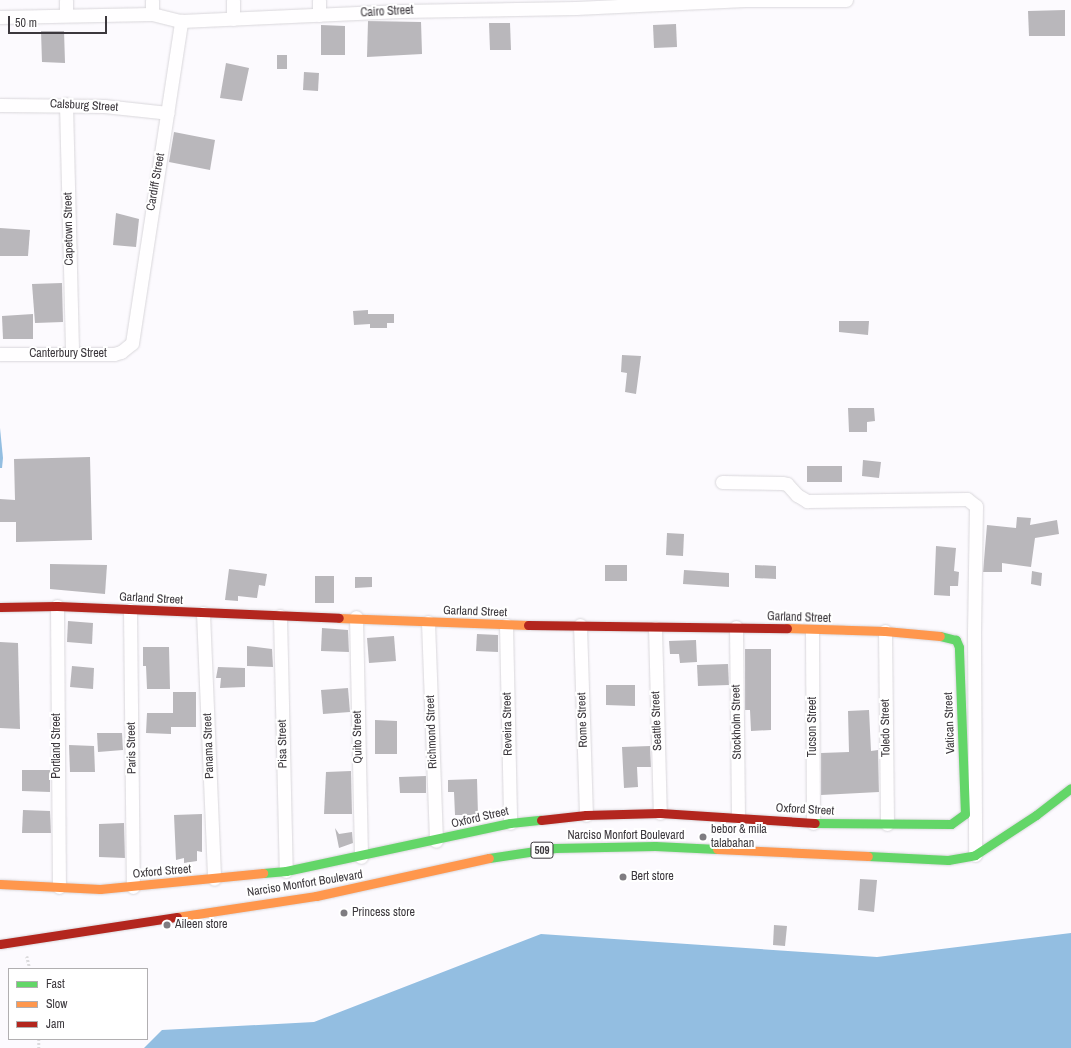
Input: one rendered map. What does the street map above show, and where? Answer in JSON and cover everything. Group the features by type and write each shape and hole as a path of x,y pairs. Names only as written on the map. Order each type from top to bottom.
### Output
{"street":[{"path":"66,0 66,15"},
{"path":"152,0 152,14"},
{"path":"233,0 233,20"},
{"path":"319,0 319,15"},
{"name":"Cairo Street","path":"0,17 152,14 181,21 233,20 319,15 401,5 846,0"},
{"name":"Cardiff Street","path":"132,343 146,240 168,113 181,21"},
{"name":"Calsburg Street","path":"0,105 66,104 168,113"},
{"name":"Capetown Street","path":"66,104 72,354"},
{"name":"Canterbury Street","path":"0,354 121,352 132,343"},
{"path":"722,482 787,484 797,495 807,501 967,499 976,506 974,623 975,855"},
{"name":"Garland Street","path":"0,607 57,606 280,616 356,617 506,625 580,625 655,628 736,627 812,631 885,631 949,637"},
{"name":"Portland Street","path":"57,606 59,887"},
{"name":"Paris Street","path":"130,610 134,887"},
{"name":"Panama Street","path":"203,613 214,879"},
{"name":"Pisa Street","path":"280,616 286,871"},
{"name":"Quito Street","path":"356,617 361,857"},
{"name":"Richmond Street","path":"428,622 436,841"},
{"name":"Reveira Street","path":"506,625 510,823"},
{"name":"Rome Street","path":"580,625 586,815"},
{"name":"Stockholm Street","path":"736,627 738,817"},
{"name":"Seattle Street","path":"655,628 660,813"},
{"name":"Tucson Street","path":"812,631 813,823"},
{"name":"Toledo Street","path":"885,631 887,824"},
{"name":"Vatican Street","path":"949,637 956,640 959,647 965,814"},
{"name":"Narciso Monfort Boulevard","path":"0,944 316,896 493,857 555,848 655,846 948,860 975,855 1036,815 1071,788"},
{"name":"Oxford Street","path":"0,884 100,889 134,887 286,871 436,841 510,823 586,815 660,813 813,823 951,824 965,814"}],"water":[{"path":"0,428 3,458 2,468 0,468"},
{"path":"1071,933 1071,1048 144,1048 162,1030 314,1022 541,934 877,957"}],"building":[{"path":"1065,10 1065,36 1029,36 1028,11"},
{"path":"368,21 421,22 422,54 367,57"},
{"path":"489,23 510,23 511,50 490,50"},
{"path":"676,24 677,47 654,48 653,25"},
{"path":"321,25 345,26 345,55 321,55"},
{"path":"41,31 64,31 65,63 42,62"},
{"path":"277,55 287,55 287,69 277,69"},
{"path":"226,63 249,68 242,101 220,98"},
{"path":"304,72 319,73 318,91 303,90"},
{"path":"174,132 215,140 210,170 169,162"},
{"path":"116,213 139,219 136,247 113,245"},
{"path":"0,228 30,230 28,256 0,256"},
{"path":"62,283 63,322 35,323 32,284"},
{"path":"368,310 368,314 394,314 394,323 387,323 387,328 370,328 370,324 354,325 353,311"},
{"path":"33,314 33,339 3,339 2,316"},
{"path":"839,321 869,321 868,335 839,332"},
{"path":"622,355 641,356 636,394 625,392 627,373 621,372"},
{"path":"848,408 874,408 875,421 867,422 867,432 849,432"},
{"path":"90,457 92,540 16,542 16,522 0,522 0,499 15,500 14,459"},
{"path":"863,460 881,462 879,478 862,476"},
{"path":"807,466 842,466 842,482 807,482"},
{"path":"1017,517 1031,518 1030,525 1057,520 1059,534 1035,538 1031,567 1002,563 1002,572 983,572 987,525 1016,528"},
{"path":"667,533 684,534 683,556 666,555"},
{"path":"936,546 956,548 954,571 959,572 958,586 950,586 950,596 934,595"},
{"path":"50,564 107,565 105,594 50,589"},
{"path":"605,565 627,565 627,581 605,581"},
{"path":"755,565 776,566 776,579 755,578"},
{"path":"229,569 267,574 265,586 259,585 257,598 238,596 238,601 225,600"},
{"path":"684,570 729,573 729,587 683,584"},
{"path":"1032,571 1042,573 1041,586 1031,584"},
{"path":"315,576 334,576 334,603 315,603"},
{"path":"355,577 372,577 372,587 355,588"},
{"path":"68,621 93,623 92,644 67,642"},
{"path":"322,628 348,630 349,652 321,651"},
{"path":"477,634 498,635 498,652 476,651"},
{"path":"394,636 396,661 369,663 367,638"},
{"path":"696,640 697,662 680,663 679,654 670,654 669,641"},
{"path":"0,642 18,643 20,729 0,728"},
{"path":"247,646 272,649 273,667 247,666"},
{"path":"143,647 169,647 170,689 147,689 146,666 143,666"},
{"path":"745,649 771,649 771,730 751,731 750,710 745,710"},
{"path":"728,664 729,685 698,686 697,665"},
{"path":"72,666 94,668 93,689 70,687"},
{"path":"218,667 245,668 245,687 220,688 221,678 216,678"},
{"path":"606,685 635,685 635,706 606,705"},
{"path":"348,688 350,712 323,714 321,690"},
{"path":"173,692 196,692 196,727 171,727 171,734 146,733 147,713 173,713"},
{"path":"869,710 871,751 878,750 879,792 821,795 821,753 849,752 848,711"},
{"path":"375,720 397,721 397,754 375,754"},
{"path":"97,733 122,733 123,750 98,752"},
{"path":"69,745 94,746 95,772 70,772"},
{"path":"650,746 651,767 637,767 638,787 624,788 622,747"},
{"path":"22,770 50,770 50,792 22,791"},
{"path":"351,771 352,814 324,814 326,772"},
{"path":"426,776 426,793 400,793 399,777"},
{"path":"477,779 478,815 455,815 454,792 448,792 448,780"},
{"path":"23,810 50,811 51,833 22,833"},
{"path":"202,814 202,852 197,851 197,861 184,863 184,858 176,860 174,815"},
{"path":"124,823 125,858 99,857 99,824"},
{"path":"335,828 339,834 352,832 353,843 339,848"},
{"path":"860,879 877,880 874,912 858,910"},
{"path":"774,925 787,926 785,946 773,945"}],"traffic: fast":[{"path":"815,823 951,824 965,814 959,647 956,640 940,636"},
{"path":"868,856 948,860 975,855 1036,815 1071,788"},
{"path":"263,873 286,871 510,823 541,820"},
{"path":"489,858 555,848 655,846 717,849"}],"traffic: slow":[{"path":"339,618 528,625"},
{"path":"787,628 885,631 940,636"},
{"path":"717,849 868,856"},
{"path":"177,917 316,896 489,858"},
{"path":"0,884 100,889 263,873"}],"traffic: jam":[{"path":"0,607 57,606 339,618"},
{"path":"528,625 787,628"},
{"path":"541,820 586,815 660,813 815,823"},
{"path":"0,944 177,917"}],"place":[{"name":"bebor & mila talabahan","path":"703,837"},
{"name":"Bert store","path":"623,877"},
{"name":"Princess store","path":"344,913"},
{"name":"Aileen store","path":"167,925"}]}
